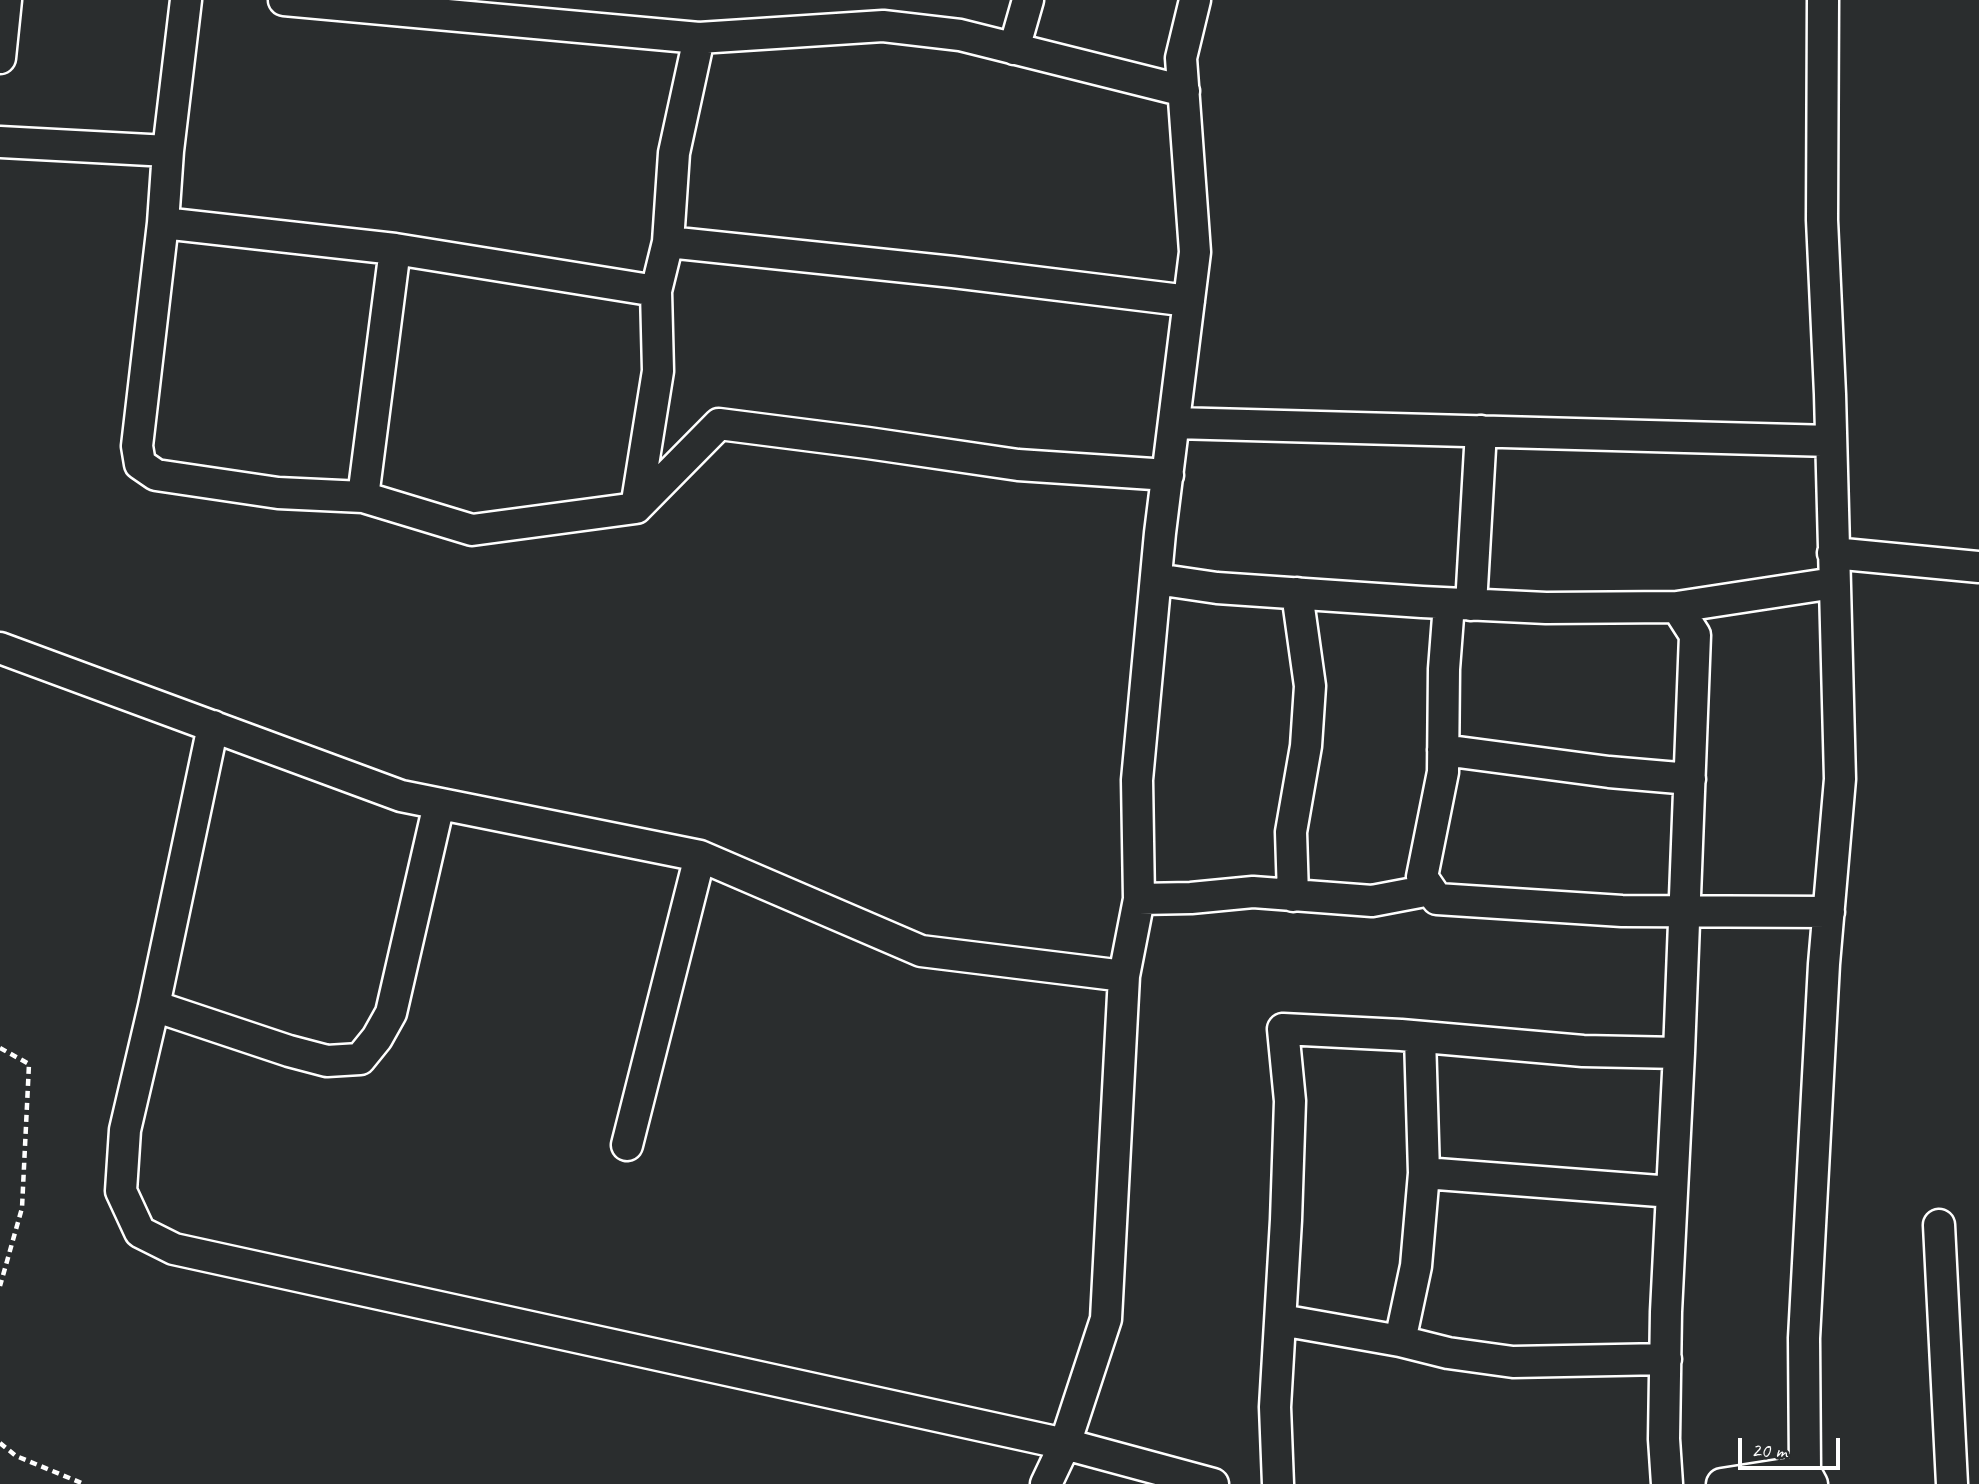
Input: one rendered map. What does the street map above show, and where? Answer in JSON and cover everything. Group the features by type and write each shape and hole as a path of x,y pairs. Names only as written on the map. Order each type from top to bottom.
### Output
{"street":[{"path":"0,58 6,0"},
{"path":"186,0 137,446 140,464 156,475 278,493 363,497 472,530 636,508 719,424 1018,466 1168,475"},
{"path":"284,0 699,38 883,26 960,35 1184,91"},
{"path":"1014,49 1028,0"},
{"path":"1046,1484 1065,1444 1106,1319 1124,976 1139,898 1137,780 1156,579 1195,252 1181,58 1195,0"},
{"path":"1723,1484 1809,1477 1805,1312 1811,1184 1840,779 1822,220 1823,0"},
{"path":"636,508 658,371 656,291 668,242 674,153 699,38"},
{"path":"0,142 168,151"},
{"path":"163,223 395,249 656,291"},
{"path":"668,242 1189,301"},
{"path":"363,497 395,249"},
{"path":"1174,423 1831,441"},
{"path":"1481,431 1460,604 1444,669 1443,772 1422,877 1430,890 1437,899 1622,911 1685,909 1829,912"},
{"path":"1833,552 1979,567"},
{"path":"1156,579 1217,588 1546,608 1677,607 1834,583"},
{"path":"1293,896 1292,832 1306,746 1310,686 1297,593"},
{"path":"1667,1484 1664,1439 1666,1359 1695,635 1677,607"},
{"path":"0,648 401,796 700,856 921,951 1124,976"},
{"path":"213,726 125,1130 121,1191 140,1232 174,1249 1065,1444 1213,1484"},
{"path":"1443,750 1597,771 1690,779"},
{"path":"154,1006 327,1061 360,1059 377,1038 391,1013 439,804"},
{"path":"627,1145 700,856"},
{"path":"1139,898 1191,898 1253,892 1372,901 1430,890"},
{"path":"1278,1484 1275,1407 1290,1101 1283,1029 1583,1051 1679,1053"},
{"path":"1400,1341 1416,1266 1424,1172 1420,1037"},
{"path":"1424,1172 1672,1192"},
{"path":"1939,1225 1952,1484"},
{"path":"1281,1320 1400,1341 1448,1353 1513,1362 1666,1359"}],"path":[{"path":"0,1048 29,1064 22,1208 0,1286"},
{"path":"0,1443 16,1456 84,1484"}]}
